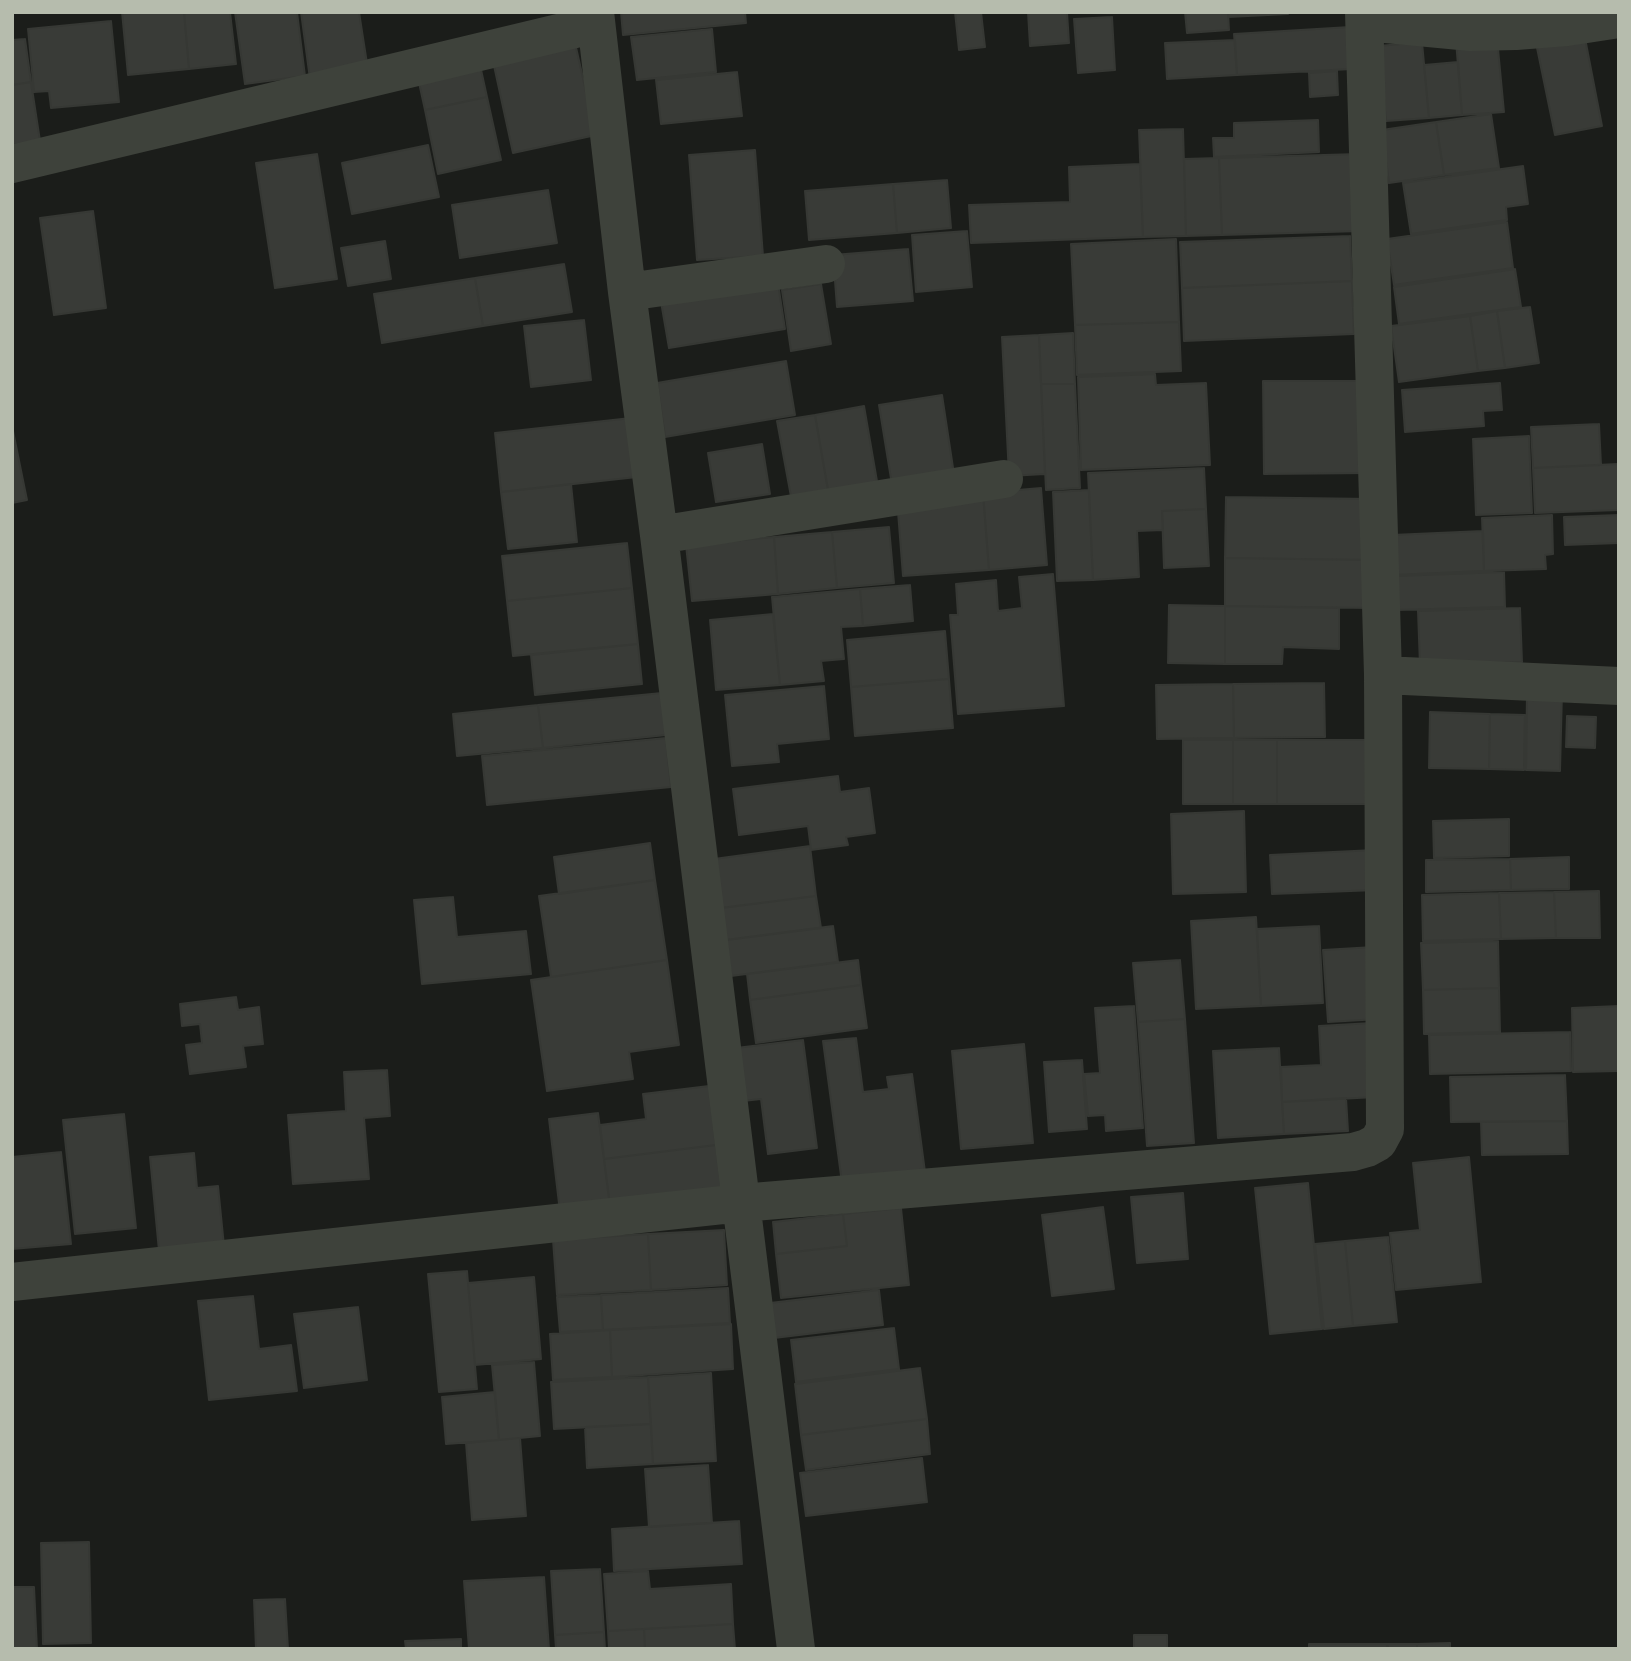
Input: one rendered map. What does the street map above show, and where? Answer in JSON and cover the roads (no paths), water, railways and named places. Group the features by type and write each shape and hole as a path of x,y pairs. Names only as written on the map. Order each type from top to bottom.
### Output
{"street":[{"path":"12,1282 741,1203 1353,1152 1378,1142 1385,1129 1383,676 1364,17 1471,32 1567,27 1619,19"},
{"path":"12,164 595,18 796,1649"},
{"path":"627,292 826,264"},
{"path":"659,535 1004,480"},
{"path":"1383,676 1619,686"}]}
